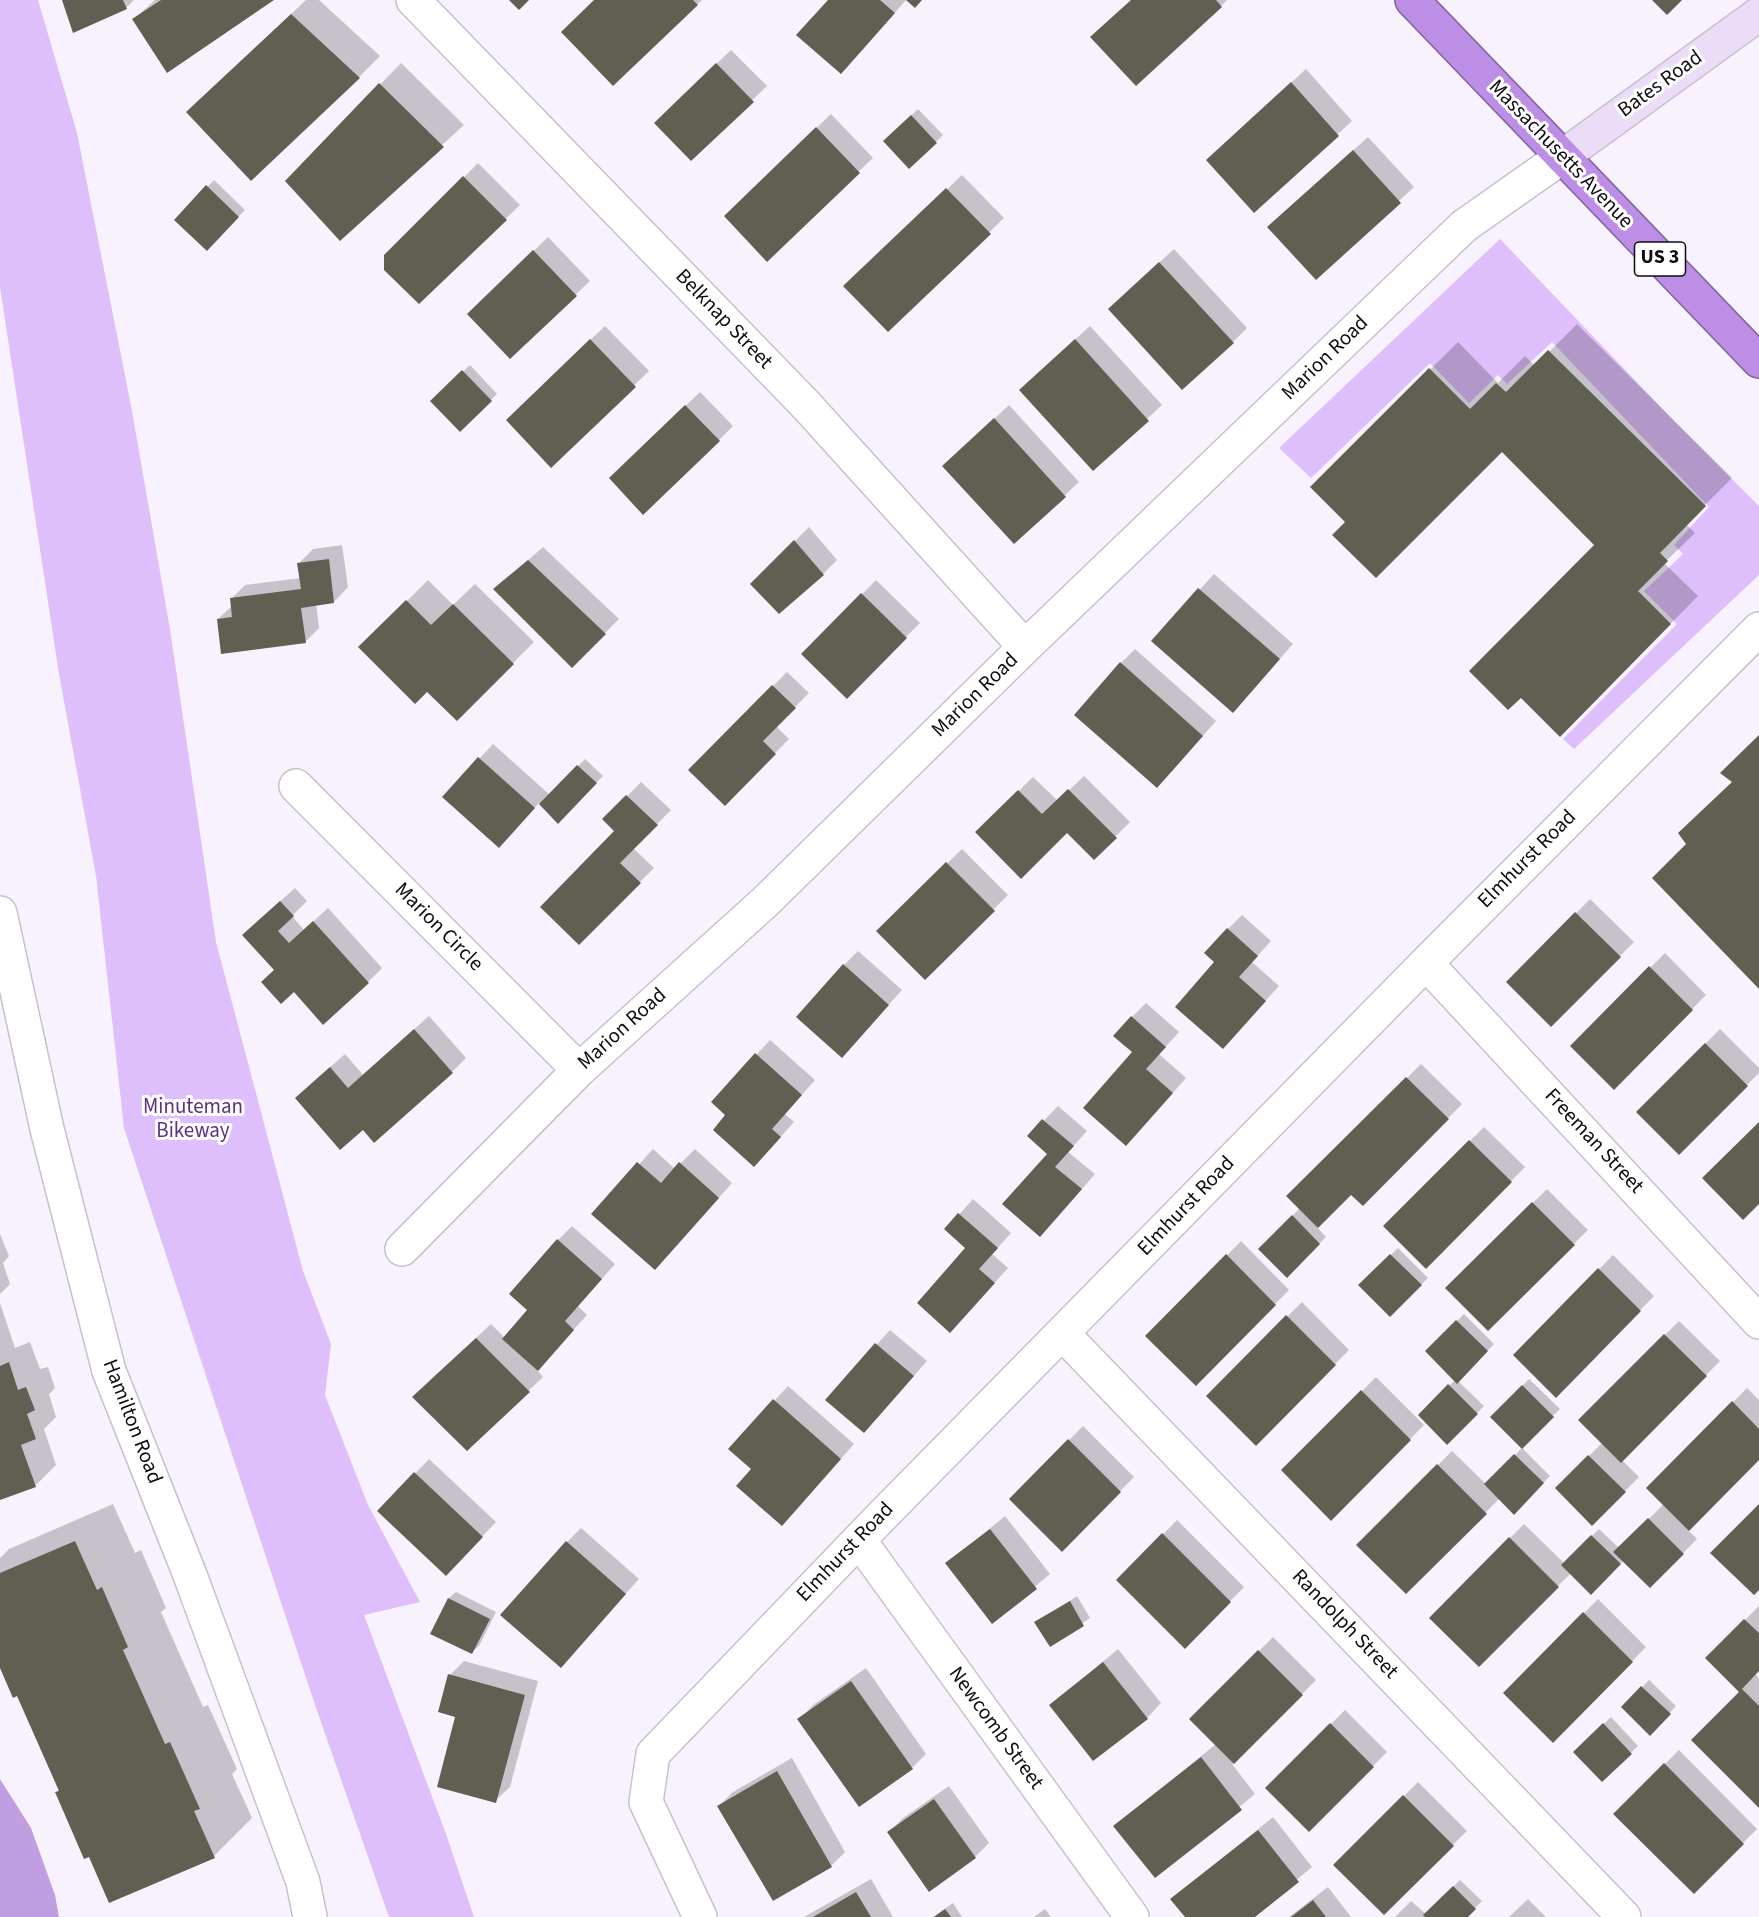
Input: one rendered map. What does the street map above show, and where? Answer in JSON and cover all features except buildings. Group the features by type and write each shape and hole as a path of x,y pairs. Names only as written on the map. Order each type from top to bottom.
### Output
{"highway":[{"name":"Massachusetts Avenue","path":"1412,0 1759,361"}],"street":[{"name":"Belknap Street","path":"413,0 807,406 1025,647"},
{"name":"Bates Road","path":"1562,157 1759,14"},
{"name":"Marion Road","path":"402,1249 579,1070 765,902 1025,647 1464,226 1562,157"},
{"name":"Elmhurst Road","path":"700,1917 646,1802 653,1754 859,1540 1426,963 1759,629"},
{"name":"Marion Circle","path":"296,786 579,1070"},
{"name":"Hamilton Road","path":"0,913 47,1129 109,1371 190,1575 303,1882 310,1917"},
{"name":"Freeman Street","path":"1426,963 1759,1322"},
{"name":"Randolph Street","path":"1063,1334 1624,1917"},
{"name":"Newcomb Street","path":"859,1540 1132,1917"}],"green space":[{"name":"Minuteman Bikeway","path":"0,0 38,0 77,133 132,411 170,629 216,942 303,1271 331,1344 325,1395 368,1505 420,1602 364,1615 446,1834 474,1917 389,1917 313,1699 124,1128 96,876 59,674 0,287"},
{"path":"1500,239 1674,421 1759,506 1759,575 1574,749 1563,739 1677,624 1644,591 1683,554 1674,545 1709,507 1552,342 1507,384 1498,375 1469,403 1430,363 1311,478 1279,448"}],"shaded area":[{"path":"0,1779 31,1828 55,1895 59,1917 0,1917"}]}
